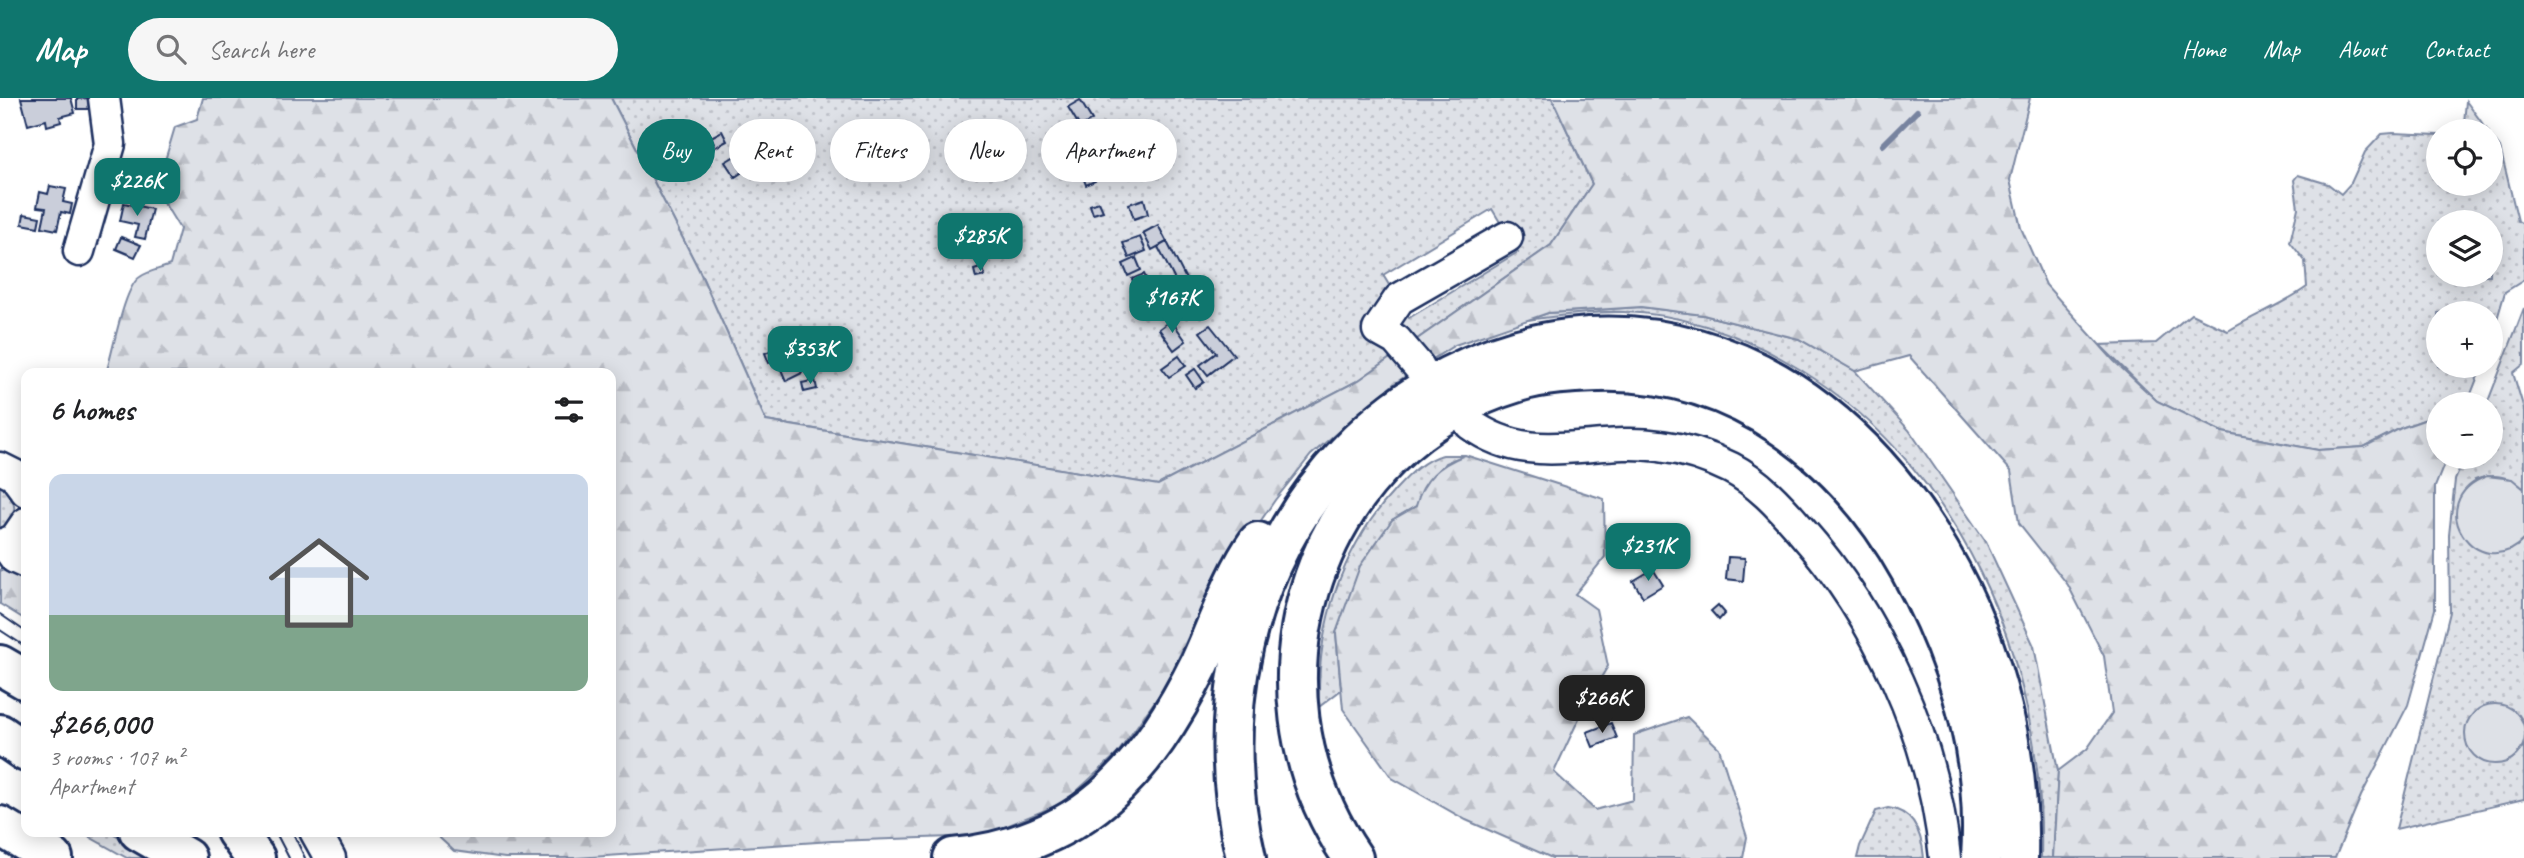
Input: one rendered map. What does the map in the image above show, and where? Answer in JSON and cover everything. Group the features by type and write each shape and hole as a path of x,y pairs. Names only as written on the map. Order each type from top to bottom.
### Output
{"highway":[{"path":"1246,858 1233,792 1231,762 1243,650 1257,599 1285,539 1321,485 1352,448 1400,404 1438,380 1484,358 1554,340 1614,337 1661,341 1719,356 1788,388 1831,419 1875,461 1918,517 1955,578 1983,642 2003,712 2014,778 2018,858"},
{"path":"1353,858 1339,839 1310,771 1295,701 1297,648 1304,605 1333,536 1348,510 1400,449 1464,405 1519,381 1564,374 1613,372 1647,373 1686,381 1741,401 1798,436 1827,460 1871,509 1893,539 1922,592 1964,693 1974,734 1979,780 1981,858"},
{"path":"953,858 1000,851 1053,831 1073,821 1113,792 1152,747 1172,713 1252,552 1301,484 1330,458 1352,448"},
{"path":"0,665 21,677"},
{"path":"0,734 21,748"},
{"path":"0,757 21,763"},
{"path":"0,826 53,858"},
{"path":"149,837 186,858"},
{"path":"240,837 255,858"}],"street":[{"path":"79,251 110,144 104,98"},
{"path":"1419,367 1396,340 1378,330 1399,299 1507,237"},
{"path":"1470,424 1496,440 1522,449 1633,443 1689,452 1733,469 1763,491 1808,538 1836,575 1885,657 1923,747 1942,825 1945,858"},
{"path":"0,449 18,482"},
{"path":"10,551 21,530"},
{"path":"318,837 330,858"}],"green space":[{"path":"203,98 611,98 637,149 637,182 654,182 699,270 766,421 1158,485 1359,380 1551,245 1592,184 1552,98 2030,98 2010,180 2021,228 2046,285 2114,361 2157,401 2222,432 2318,450 2364,447 2401,428 2426,419 2426,469 2442,469 2435,487 2435,609 2408,705 2361,796 2335,858 2053,858 2058,771 2087,749 2112,713 2104,656 2068,585 2019,523 2011,471 1909,356 1855,371 1799,339 1703,315 1641,307 1548,313 1455,345 1395,383 1311,455 1275,500 1203,605 1165,687 1117,754 1065,802 982,836 832,841 576,858 505,858 454,851 439,837 616,837 616,368 107,368 124,306 134,283 143,275 170,265 180,229 155,194 175,127 197,119"},
{"path":"611,98 1552,98 1592,184 1551,245 1359,380 1158,485 766,421 699,270 654,182 715,182 715,119 637,119 637,149","holes":["1492,209 1518,252 1409,318 1383,275"]},
{"path":"2466,101 2479,119 2464,119"},
{"path":"2382,134 2426,134 2426,196 2503,196 2503,160 2518,221 2524,225 2524,280 2505,292 2502,301 2426,301 2426,378 2477,378 2472,392 2426,392 2426,419 2401,428 2364,447 2318,450 2222,432 2157,401 2100,345 2156,343 2191,314 2228,331 2307,287 2305,261 2290,242 2298,208 2294,180 2298,175 2328,184 2341,194 2351,183 2365,152"},
{"path":"1641,307 1703,315 1799,339 1855,371 1909,430 1986,542 2034,646 2058,771 2053,858 2041,858 2039,784 2028,711 2008,640 1980,572 1944,509 1899,452 1845,401 1784,360 1747,341 1707,326 1644,313 1599,312 1527,320 1548,313"},
{"path":"2524,308 2524,364 2513,373 2524,409 2524,489 2501,477 2489,476 2475,480 2517,546 2524,539 2524,724 2519,715 2469,720 2467,734 2476,755 2495,763 2506,762 2516,755 2524,744 2524,799 2396,829 2450,612 2449,535 2455,480 2460,469 2503,469 2503,392 2492,392 2497,378 2503,378 2503,362"},
{"path":"1443,455 1465,455 1445,463 1416,506 1392,520 1336,633 1341,690 1319,707 1322,647 1336,590 1346,563 1360,537 1396,489 1423,464"},
{"path":"1465,455 1604,499 1605,557 1575,594 1596,609 1608,666 1588,699 1554,772 1595,810 1633,800 1634,735 1687,717 1719,748 1747,837 1743,858 1552,858 1466,820 1392,778 1343,709 1336,633 1360,566 1392,520 1416,506 1423,488 1433,474 1447,463"},
{"path":"2487,476 2512,479 2524,489 2524,539 2506,551 2489,553 2474,547 2463,535 2457,520 2458,503 2467,488"},
{"path":"0,482 13,501 14,513 0,531"},
{"path":"0,570 21,575 21,617 0,604"},
{"path":"2495,704 2512,709 2520,717 2525,734 2520,751 2512,759 2495,764 2478,759 2470,751 2465,734 2470,717 2478,709"},
{"path":"1888,808 1897,810 1910,819 1919,833 1924,858 1857,858 1876,811"},
{"path":"90,837 119,837 154,858 127,858"}],"building":[{"path":"21,98 71,98 75,113 60,117 61,122 47,126 46,120 28,125"},
{"path":"88,98 89,109 77,109 77,99"},
{"path":"1080,100 1091,119 1075,119 1068,107"},
{"path":"722,131 727,141 716,147 715,135"},
{"path":"153,164 168,167 166,179 151,176"},
{"path":"50,186 66,189 63,202 72,204 70,214 61,212 57,230 42,227 46,208 37,207 40,192 48,194"},
{"path":"1144,199 1148,214 1134,219 1129,204"},
{"path":"1099,202 1103,211 1093,214 1090,205"},
{"path":"124,203 152,209 145,239 135,237 138,225 120,221"},
{"path":"24,214 40,217 38,227 22,224"},
{"path":"1158,225 1167,242 1152,250 1143,233"},
{"path":"121,237 141,245 135,257 116,249"},
{"path":"1140,237 1146,251 1129,258 1123,243"},
{"path":"1167,242 1189,285 1180,290 1158,247"},
{"path":"1136,258 1141,270 1128,276 1123,264"},
{"path":"983,267 985,276 976,278 974,270"},
{"path":"1144,274 1153,294 1141,299 1132,279"},
{"path":"1171,320 1186,341 1174,350 1159,329"},
{"path":"1210,325 1234,355 1208,375 1200,365 1216,353 1200,332"},
{"path":"777,348 781,358 769,363 765,353"},
{"path":"1179,356 1186,366 1169,377 1162,368"},
{"path":"794,357 802,373 786,381 779,365"},
{"path":"1195,369 1204,382 1195,388 1186,375"},
{"path":"815,380 817,389 804,392 802,383"},
{"path":"1728,557 1745,558 1743,581 1726,579"},
{"path":"1653,569 1663,585 1643,597 1633,581"},
{"path":"1718,605 1725,613 1719,620 1711,611"},
{"path":"1611,723 1617,738 1593,747 1587,732"}],"waterway":[{"path":"1883,145 1917,111"}],"tram line":[{"path":"0,614 21,629"},
{"path":"0,630 21,644"},
{"path":"278,837 289,858"},
{"path":"295,837 305,858"}]}
